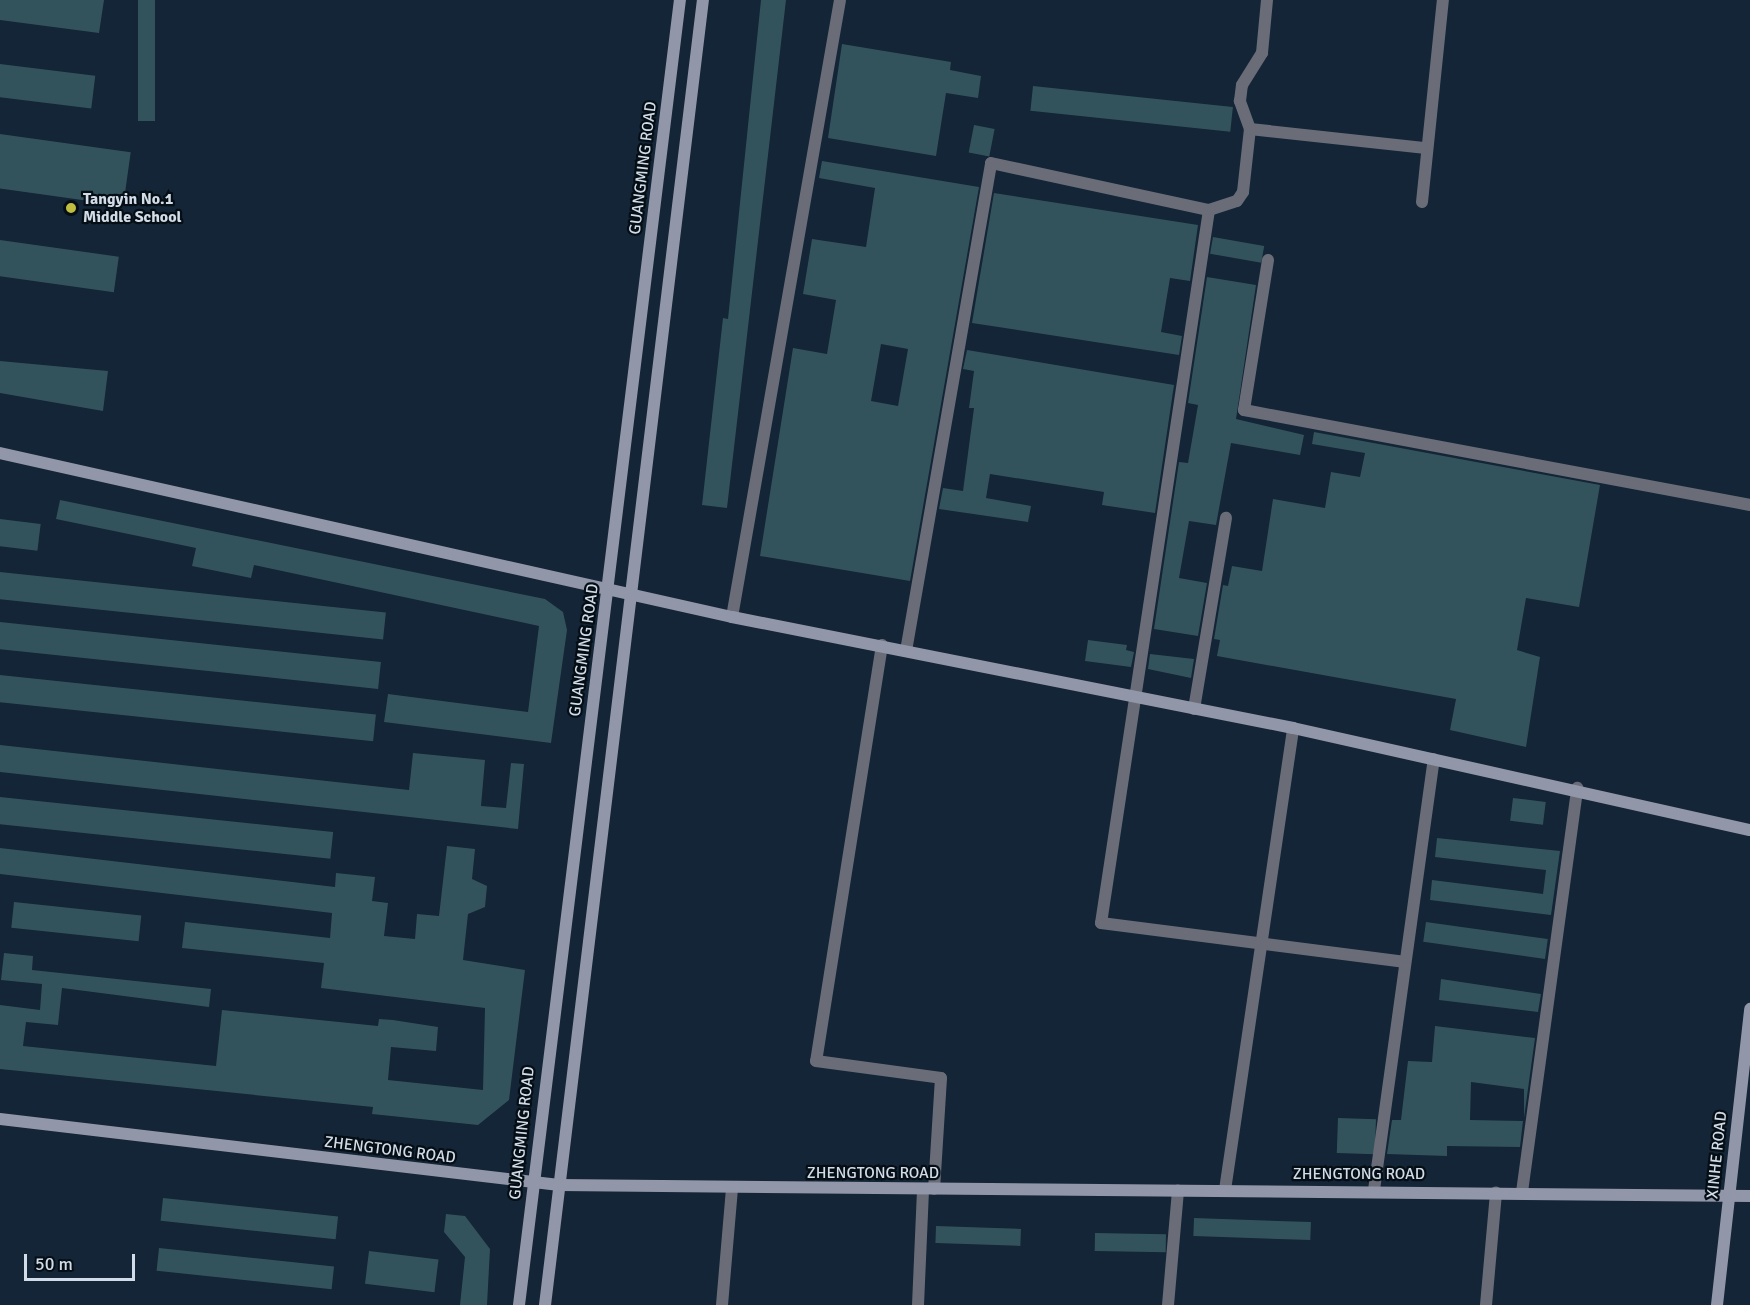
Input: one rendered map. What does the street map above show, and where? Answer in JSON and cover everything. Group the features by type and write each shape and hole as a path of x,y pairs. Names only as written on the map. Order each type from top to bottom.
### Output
{"street":[{"name":"GUANGMING ROAD","path":"519,1305 563,913 610,588 680,0"},
{"path":"545,1305 703,0"},
{"path":"732,617 840,0"},
{"path":"906,651 991,163 1209,210 1237,201 1243,192 1250,129 1240,101 1242,85 1262,53 1267,0"},
{"path":"1422,202 1443,0"},
{"path":"1250,129 1426,148"},
{"path":"1209,210 1132,695 1101,923 1404,962"},
{"path":"1269,260 1244,410 1750,505"},
{"path":"0,453 630,592 732,617 1293,728 1577,788 1750,830"},
{"path":"1194,709 1226,518"},
{"path":"882,645 816,1061 941,1078 918,1305"},
{"path":"1225,1191 1258,944 1293,728"},
{"path":"1374,1190 1434,759"},
{"path":"1522,1192 1577,788"},
{"name":"XINHE ROAD","path":"1717,1305 1750,1009"},
{"name":"ZHENGTONG ROAD","path":"0,1119 559,1185 732,1189 1374,1190 1750,1196"},
{"path":"722,1305 732,1189"},
{"path":"1168,1305 1178,1190"},
{"path":"1486,1305 1496,1192"}],"building":[{"path":"0,0 104,0 99,33 0,20"},
{"path":"138,0 155,0 155,121 138,121"},
{"path":"761,0 786,0 727,508 702,505 723,318 728,319"},
{"path":"842,44 951,62 950,70 981,76 978,98 946,93 936,156 828,138"},
{"path":"0,64 95,76 91,108 0,97"},
{"path":"1033,86 1233,107 1230,132 1030,111"},
{"path":"974,125 995,129 989,156 969,152"},
{"path":"0,134 131,152 123,206 0,189"},
{"path":"822,161 979,187 910,581 760,556 793,348 827,354 836,300 803,294 812,239 866,247 875,188 819,178","holes":["881,344 908,349 898,406 871,401"]},
{"path":"994,193 1198,225 1190,281 1170,278 1161,332 1182,336 1179,355 972,323"},
{"path":"1213,237 1264,246 1261,263 1210,254"},
{"path":"0,240 119,257 114,292 0,276"},
{"path":"1207,277 1256,285 1236,419 1304,435 1300,455 1231,443 1216,525 1189,521 1179,578 1207,583 1198,636 1154,629 1179,462 1188,463 1198,405 1188,403"},
{"path":"967,350 1174,385 1155,513 1102,505 1104,492 990,474 986,498 1031,506 1028,522 939,509 943,488 963,491 974,408 969,408 974,371 963,369"},
{"path":"0,361 108,371 103,411 0,393"},
{"path":"1314,432 1600,485 1579,607 1526,598 1517,650 1540,657 1526,747 1450,730 1456,699 1217,656 1220,640 1214,639 1223,585 1228,586 1232,566 1262,571 1273,499 1325,508 1331,472 1360,477 1365,453 1312,444"},
{"path":"60,500 545,599 563,612 567,630 551,743 384,722 388,694 528,712 539,626 254,565 251,578 192,566 196,548 56,519"},
{"path":"0,519 41,524 37,551 0,546"},
{"path":"0,572 386,613 383,639 0,599"},
{"path":"0,622 381,662 378,689 0,649"},
{"path":"1088,640 1127,645 1126,650 1134,652 1131,667 1085,661"},
{"path":"1150,654 1194,659 1191,678 1148,669"},
{"path":"0,675 376,715 373,741 0,702"},
{"path":"0,745 409,790 413,753 485,760 481,806 506,808 511,763 524,764 518,829 0,772"},
{"path":"0,797 333,832 330,859 0,824"},
{"path":"1513,798 1546,802 1543,825 1510,821"},
{"path":"1437,838 1560,851 1551,915 1430,900 1432,880 1543,894 1546,870 1435,857"},
{"path":"447,846 475,849 472,879 487,886 485,907 468,914 463,960 525,970 509,1100 478,1125 372,1114 373,1107 0,1069 0,1005 40,1010 42,984 1,980 4,953 33,956 32,970 211,989 209,1007 62,988 58,1025 26,1022 23,1046 216,1066 222,1010 378,1026 379,1019 393,1020 438,1027 436,1051 391,1047 388,1080 483,1090 485,1008 321,988 324,963 182,948 185,922 330,938 332,913 0,874 0,848 335,887 336,873 375,877 372,901 388,903 384,936 415,939 417,914 439,916"},
{"path":"14,902 141,915 139,941 11,928"},
{"path":"1426,922 1548,939 1545,959 1423,942"},
{"path":"1441,979 1541,994 1538,1012 1439,1000"},
{"path":"1435,1026 1535,1038 1524,1118 1524,1089 1471,1082 1470,1120 1523,1121 1520,1147 1447,1146 1447,1156 1387,1154 1392,1120 1401,1120 1408,1061 1432,1062"},
{"path":"1338,1118 1376,1119 1375,1154 1337,1153"},
{"path":"163,1198 338,1216 336,1239 161,1221"},
{"path":"446,1214 465,1216 490,1249 487,1305 460,1305 465,1257 444,1232"},
{"path":"1194,1218 1311,1222 1310,1240 1193,1236"},
{"path":"936,1226 1021,1229 1020,1246 935,1243"},
{"path":"1095,1233 1166,1234 1166,1252 1095,1251"},
{"path":"159,1248 334,1266 332,1289 157,1271"},
{"path":"369,1251 438,1260 434,1292 365,1284"}],"place":[{"name":"Tangyin No.1 Middle School","path":"71,208"}]}
